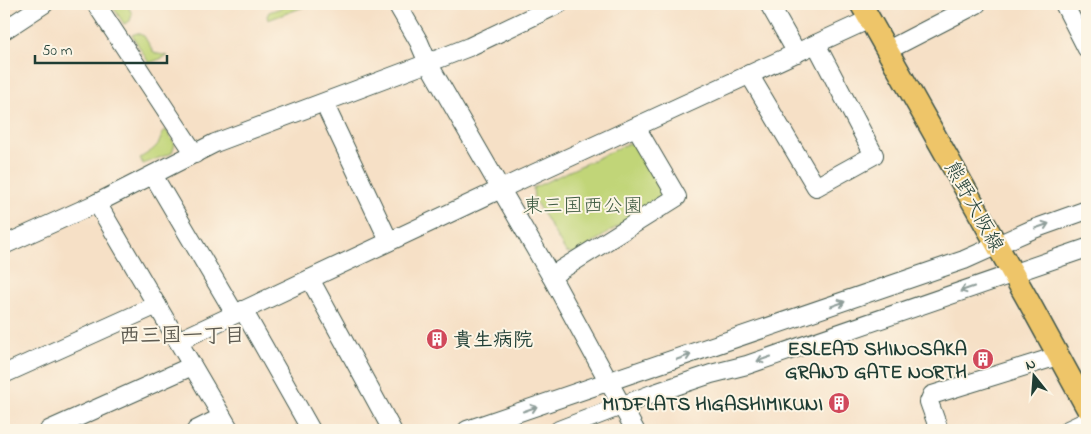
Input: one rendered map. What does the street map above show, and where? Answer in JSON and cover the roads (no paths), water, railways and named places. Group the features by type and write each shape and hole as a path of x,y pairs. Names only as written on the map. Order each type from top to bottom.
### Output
{"main road":[{"name":"熊野大阪線","path":"866,11 1087,408"}],"street":[{"path":"4,25 6,28 44,4"},
{"path":"96,4 195,154"},
{"path":"397,4 419,42 428,64 551,276 635,430"},
{"path":"4,245 97,203 215,143 428,64 469,47 559,4"},
{"path":"769,4 797,53"},
{"path":"888,50 977,4"},
{"path":"1064,4 1087,49"},
{"path":"178,341 636,126 816,44 866,11"},
{"path":"749,74 816,187 874,155 816,44"},
{"path":"324,103 389,241"},
{"path":"551,276 677,197 636,126"},
{"path":"153,175 311,430"},
{"path":"97,203 226,424 196,430"},
{"path":"468,430 964,260 1031,230 1087,210"},
{"path":"559,430 652,394 711,374 747,365 1087,248"},
{"path":"310,279 392,430"},
{"path":"4,374 157,305"},
{"path":"939,430 930,402 932,395 1058,356"},
{"path":"49,430 192,366"},
{"path":"1068,430 1087,421"}],"place":[{"name":"貴生病院","path":"437,339"},
{"name":"ESLEAD SHINOSAKA GRAND GATE NORTH","path":"983,359"},
{"name":"MIDFLATS HIGASHIMIKUNI","path":"839,403"}],"district":[{"name":"西三国一丁目","path":"182,335"}],"park label":[{"name":"東三国西公園","path":"583,205"}]}
